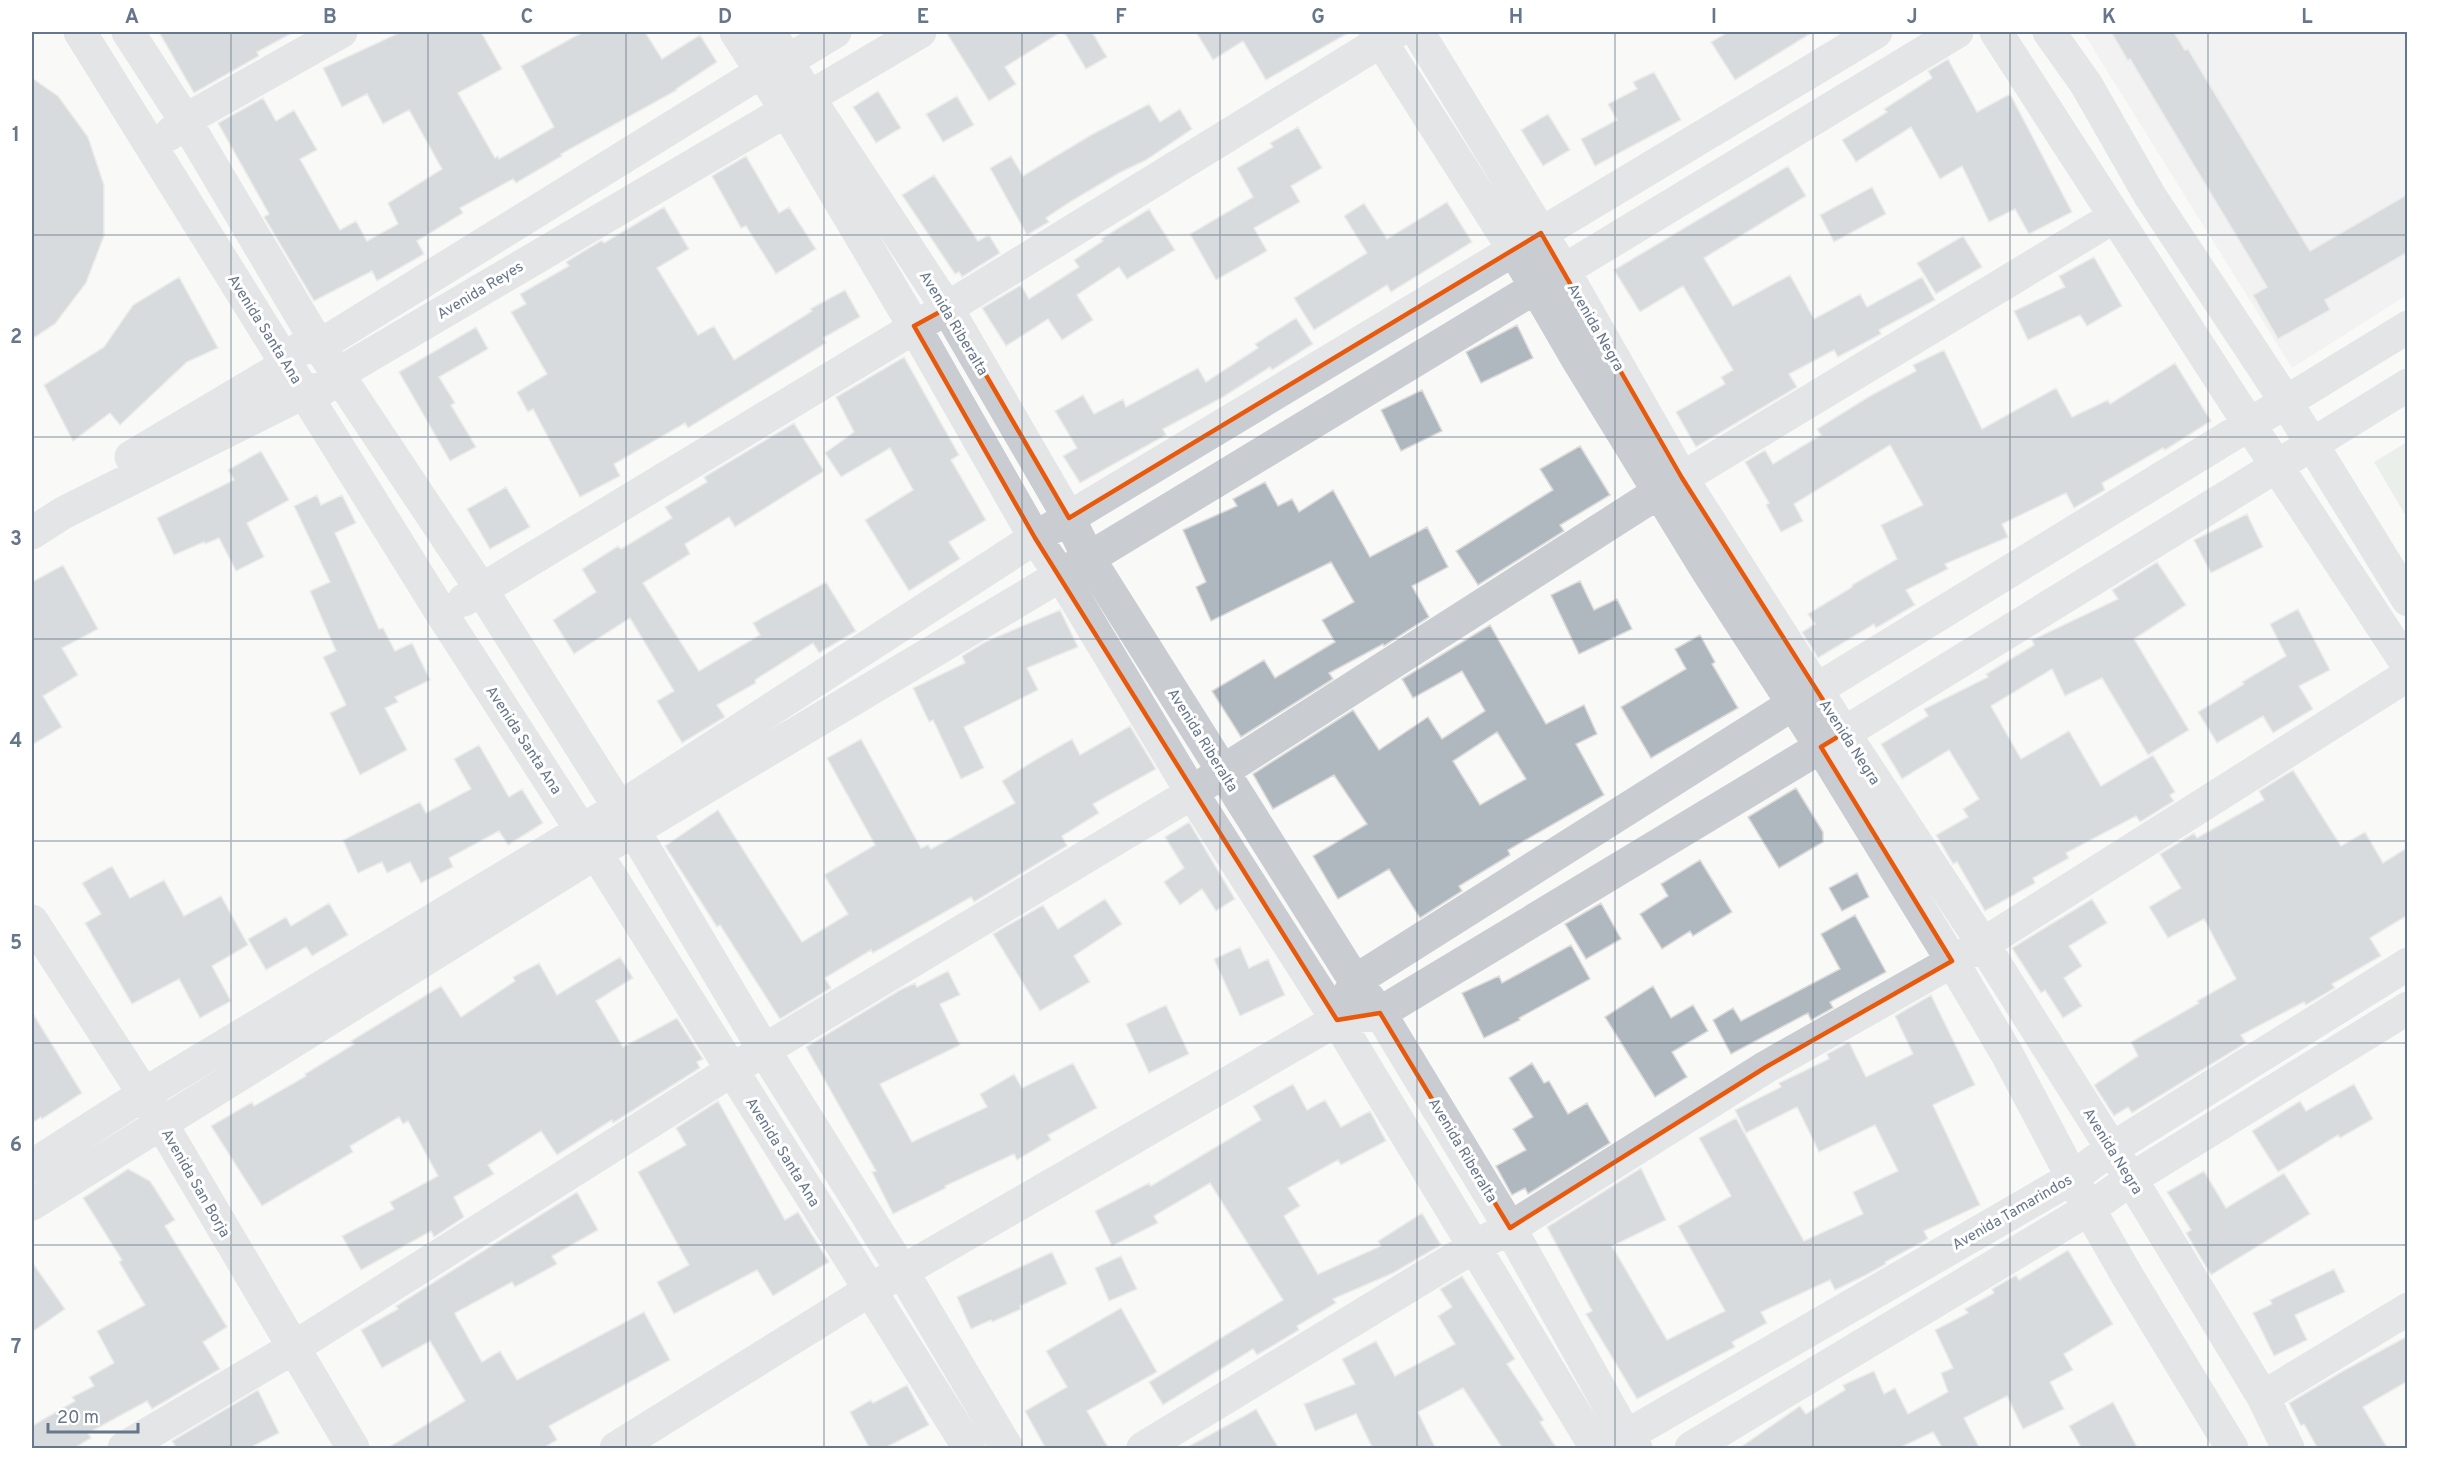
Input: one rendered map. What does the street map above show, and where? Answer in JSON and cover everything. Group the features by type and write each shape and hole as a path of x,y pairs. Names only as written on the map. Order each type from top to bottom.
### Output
{"street":[{"name":"Avenida Santa Ana","path":"80,32 442,614 589,842 969,1449"},
{"path":"128,32 185,120 319,346 481,589 626,819 764,1050 902,1271 1006,1449"},
{"path":"154,150 185,120 340,32"},
{"name":"Avenida Riberalta","path":"736,32 774,66 798,104 947,308 1069,518 1074,566 1192,793 1336,1020 1596,1449"},
{"name":"Avenida Riberalta","path":"770,32 774,66"},
{"path":"32,516 286,365 299,349 319,346 774,66 835,32"},
{"name":"Avenida Reyes","path":"32,533 63,513 305,392 324,388 338,374 920,32"},
{"name":"Avenida Negra","path":"1418,32 1563,269 1671,485"},
{"path":"626,819 1035,538 1876,32"},
{"path":"32,1204 161,1124 626,819 1074,566 1957,32"},
{"path":"1996,32 2275,465 2408,666"},
{"path":"2049,32 2086,84 2150,196 2313,444 2408,600"},
{"path":"442,614 947,308 1384,35"},
{"name":"Avenida Negra","path":"1384,35 1535,287 1671,485 1832,740 1952,961 2007,1054 2089,1209 2232,1449"},
{"name":"Avenida Riberalta","path":"798,104 914,326 1035,538 1074,566 1223,771 1355,981 1380,1013 1510,1228 1624,1444"},
{"path":"124,1449 293,1348 764,1050 1192,793 1671,485 2114,217"},
{"path":"1336,1020 1355,981 1805,697 2408,327"},
{"path":"616,1449 870,1290 1336,1020 1380,1013 1832,740 2408,385"},
{"path":"1143,1449 1475,1246 1510,1228 1766,1067 1983,944 2408,675"},
{"name":"Avenida Negra","path":"1832,740 1983,944 2132,1179 2263,1397 2288,1449"},
{"path":"32,1166 144,1094 589,842"},
{"name":"Avenida San Borja","path":"32,921 144,1094 353,1449"},
{"name":"Avenida Tamarindos","path":"1624,1444 2072,1178 2111,1149 2408,964"},
{"path":"1691,1449 2089,1209 2132,1179 2408,1008"},
{"path":"2263,1397 2408,1309"}],"highlighted area":[{"path":"1541,233 1682,478 1844,733 1821,747 1952,961 1766,1067 1510,1228 1380,1013 1337,1020 1035,538 914,326 947,308 1069,518"}],"shaded area":[{"path":"2083,32 2407,32 2407,295 2292,368"},
{"path":"2407,442 2407,518 2374,462"}],"building":[{"path":"159,32 294,32 257,52 259,56 194,93"},
{"path":"401,32 481,32 502,69 458,93 495,158 498,156 499,159 554,127 521,66 583,32 645,32 662,59 700,35 717,62 677,90 561,154 562,156 516,183 513,179 460,208 463,213 417,241 424,254 377,281 372,271 314,301 264,217 269,214 218,123 263,98 276,121 294,110 317,150 300,159 340,230 356,221 367,241 398,224 388,203 442,169 409,110 383,124 367,94 342,107 323,68"},
{"path":"946,32 1061,32 1005,67 1016,84 989,101"},
{"path":"1064,32 1092,32 1107,57 1086,69"},
{"path":"1196,32 1350,32 1266,80 1243,41 1213,60"},
{"path":"1728,32 1813,32 1735,80 1711,42"},
{"path":"2111,32 2174,32 2185,50 2188,49 2310,251 2408,194 2408,252 2325,300 2330,310 2278,339 2253,295 2267,287 2130,59 2128,61"},
{"path":"1948,59 1977,112 2010,94 2072,212 2029,234 2015,209 1989,222 1962,166 1940,179 1911,127 1856,162 1842,140 1887,112 1884,109 1932,78 1928,71"},
{"path":"1654,72 1681,120 1595,166 1581,139 1617,120 1608,104 1637,89 1633,82"},
{"path":"32,78 58,96 88,137 104,185 104,236 86,283 55,324 32,339"},
{"path":"878,91 901,128 876,143 853,107"},
{"path":"957,96 974,125 943,142 926,114"},
{"path":"1149,104 1160,122 1180,109 1192,129 1146,160 1070,202 1046,218 1049,222 1027,235 990,168 1011,156 1023,176 1091,135"},
{"path":"1548,114 1570,150 1543,166 1521,130"},
{"path":"1298,127 1322,168 1291,186 1300,202 1254,228 1267,251 1216,280 1190,234 1253,197 1237,168 1273,147 1270,143"},
{"path":"746,156 779,213 789,207 816,249 776,274 746,226 741,228 712,176"},
{"path":"1788,166 1806,196 1704,258 1733,306 1790,275 1814,319 1860,294 1867,307 1922,277 1935,300 1879,330 1881,334 1838,357 1834,350 1789,374 1797,387 1696,447 1676,412 1725,384 1721,377 1733,370 1683,286 1640,312 1614,270"},
{"path":"934,175 978,241 989,235 1000,253 962,277 959,272 955,274 902,195"},
{"path":"1872,187 1886,214 1834,242 1820,215"},
{"path":"1447,202 1472,242 1391,292 1387,285 1314,330 1294,298 1367,253 1344,216 1364,203 1387,239"},
{"path":"664,207 689,249 657,268 698,335 714,326 734,360 812,311 810,309 845,290 860,317 823,338 826,343 688,428 685,423 614,464 620,476 580,497 533,409 528,412 517,392 547,374 511,312 526,304 520,294 569,266 566,262 602,240 604,243"},
{"path":"1149,209 1175,250 1127,279 1119,267 1077,295 1093,320 1062,340 1048,319 1006,346 982,308 1021,285 1029,299 1079,267 1074,260 1103,241 1101,239"},
{"path":"1963,236 1982,267 1936,294 1917,263"},
{"path":"2094,257 2122,306 2087,326 2080,315 2028,340 2014,311 2065,287 2059,276"},
{"path":"179,277 218,348 187,362 120,425 110,413 73,441 44,385 104,347 133,305"},
{"path":"1296,318 1313,344 1272,370 1270,367 1223,397 1163,429 1166,435 1080,483 1063,456 1077,448 1055,411 1083,395 1094,414 1123,399 1126,407 1198,368 1206,382 1258,348 1255,344"},
{"path":"1517,325 1533,358 1481,383 1466,352"},
{"path":"476,327 488,349 439,377 455,403 451,405 476,447 450,461 399,372"},
{"path":"1944,350 1982,429 2056,388 2072,417 2108,400 2110,404 2175,363 2211,421 2165,450 2163,448 2102,483 2105,490 2074,508 2066,493 2002,524 2008,537 1945,564 1948,569 1906,590 1915,605 1876,628 1874,624 1818,658 1802,632 1815,624 1808,614 1897,559 1881,525 1923,505 1890,445 1794,504 1803,521 1781,532 1766,505 1769,503 1745,462 1765,450 1773,464 1821,435 1817,429 1916,371 1913,365"},
{"path":"904,357 959,455 951,460 986,520 949,542 960,559 909,591 865,520 913,490 890,448 841,477 825,453 854,432 836,397"},
{"path":"1422,390 1442,431 1401,451 1381,410"},
{"path":"794,423 824,471 735,527 729,517 685,544 690,554 643,583 699,671 760,635 753,623 826,582 856,631 819,653 813,643 755,680 756,683 717,705 725,717 682,743 657,701 674,691 630,618 574,654 553,620 596,592 582,569 618,546 621,549 672,518 665,507 707,482 704,477"},
{"path":"1580,446 1610,495 1560,525 1564,531 1478,585 1456,551 1553,490 1540,469"},
{"path":"261,451 289,500 247,523 264,557 236,571 219,538 174,555 157,518 234,480 228,470"},
{"path":"1265,482 1278,506 1292,499 1299,512 1333,490 1370,557 1427,527 1448,567 1412,586 1429,617 1384,646 1383,644 1329,673 1333,679 1241,737 1212,691 1264,660 1275,678 1335,642 1322,620 1354,602 1331,562 1211,621 1196,587 1206,582 1183,530 1237,506 1233,499"},
{"path":"506,487 530,527 490,549 467,509"},
{"path":"317,495 321,505 342,495 356,523 335,533 379,629 383,628 395,651 412,643 430,680 395,697 398,702 385,708 407,750 360,775 330,713 346,705 323,657 336,651 310,591 330,582 294,506"},
{"path":"2247,514 2263,547 2211,573 2194,540"},
{"path":"2157,562 2186,605 2134,639 2189,730 2148,755 2102,678 2065,696 2052,669 1991,706 2021,759 2069,731 2101,786 2153,755 2175,792 2170,795 2174,801 2140,822 2136,816 2066,853 2069,858 2033,878 2035,883 1985,911 1957,862 1953,864 1936,835 1968,817 1963,809 1979,799 1949,750 1902,779 1881,744 1928,716 1924,709 1988,677 1986,674 2034,645 2032,640 2118,599 2112,590"},
{"path":"63,565 98,629 62,648 78,675 43,696 62,727 32,745 32,582"},
{"path":"1580,581 1594,610 1617,599 1632,629 1579,654 1551,595"},
{"path":"2298,609 2330,670 2299,686 2313,709 2273,733 2263,716 2217,743 2198,712 2286,656 2270,624"},
{"path":"1060,610 1078,647 1027,668 1038,690 964,727 984,768 961,779 933,720 929,722 913,688 965,663 962,656 985,642"},
{"path":"1490,625 1546,724 1584,705 1597,734 1576,744 1604,795 1508,850 1510,855 1459,886 1462,891 1420,918 1389,869 1338,899 1313,856 1367,824 1334,775 1273,809 1253,774 1353,710 1379,750 1428,717 1442,739 1485,711 1462,671 1413,698 1402,679","holes":["1497,732 1526,779 1480,805 1453,761"]},
{"path":"1700,635 1715,662 1712,664 1738,708 1651,758 1621,707 1686,669 1675,649"},
{"path":"1130,726 1156,769 1093,804 1099,813 1062,836 1067,846 974,902 971,897 873,953 871,950 825,978 831,988 780,1019 720,925 717,927 665,846 718,810 802,942 848,914 824,875 875,845 827,758 861,739 921,848 928,845 931,849 1015,803 1002,781 1037,759 1072,739 1080,755"},
{"path":"479,745 509,797 522,789 543,823 508,845 499,831 449,858 453,867 421,883 410,862 387,873 382,862 358,873 343,840 420,802 426,813 471,789 454,759"},
{"path":"2293,770 2341,846 2365,832 2383,863 2408,847 2408,915 2370,938 2381,956 2332,984 2335,988 2306,1005 2304,1002 2241,1035 2246,1043 2132,1113 2128,1107 2114,1116 2094,1085 2138,1056 2131,1042 2236,979 2204,919 2168,938 2149,907 2181,888 2160,854 2194,833 2197,838 2264,800 2259,791"},
{"path":"1796,788 1823,832 1823,842 1779,868 1748,817"},
{"path":"1189,822 1235,899 1216,911 1202,889 1180,905 1164,882 1184,868 1165,837"},
{"path":"1700,860 1732,912 1693,936 1690,931 1662,949 1640,914 1668,896 1661,884"},
{"path":"112,866 130,898 164,880 184,916 221,896 248,945 212,966 231,1001 200,1018 179,979 132,1004 85,923 101,914 82,883"},
{"path":"1857,873 1869,897 1842,911 1829,888"},
{"path":"1105,899 1122,924 1074,956 1090,982 1040,1011 993,934 1043,905 1058,929"},
{"path":"2092,899 2107,923 2069,946 2082,966 2064,978 2082,1006 2063,1018 2045,990 2041,993 2012,948"},
{"path":"329,903 348,935 312,956 306,947 266,970 248,939 286,917 291,926"},
{"path":"1601,903 1621,939 1586,959 1565,924"},
{"path":"1855,915 1886,972 1830,1002 1833,1008 1811,1020 1808,1013 1731,1054 1713,1020 1733,1008 1741,1021 1840,969 1821,934"},
{"path":"1571,945 1590,979 1484,1038 1462,993 1499,976 1502,983"},
{"path":"1240,947 1249,968 1268,959 1285,995 1240,1016 1214,959"},
{"path":"620,957 633,978 596,1001 623,1047 677,1018 703,1059 697,1062 700,1068 557,1155 541,1131 488,1165 494,1174 454,1197 464,1217 434,1237 431,1231 361,1270 342,1236 394,1209 390,1202 438,1176 408,1121 403,1124 399,1117 350,1146 353,1152 262,1206 211,1126 252,1102 254,1106 306,1076 305,1074 354,1044 351,1041 441,986 461,1017 515,981 513,977 539,963 557,995"},
{"path":"948,971 960,995 940,1004 960,1045 880,1084 912,1142 987,1107 980,1094 1014,1074 1022,1088 1073,1063 1097,1108 1048,1135 1051,1140 1017,1160 1014,1154 945,1186 946,1188 893,1214 872,1172 876,1171 806,1047 900,990 915,983 917,987"},
{"path":"1653,986 1671,1018 1693,1005 1708,1031 1672,1052 1687,1077 1655,1097 1605,1017"},
{"path":"1931,995 1975,1085 1933,1105 1980,1205 1924,1231 1928,1239 1866,1275 1835,1290 1830,1280 1761,1312 1767,1323 1732,1342 1735,1347 1637,1399 1586,1314 1592,1311 1547,1227 1641,1168 1666,1220 1612,1246 1667,1340 1725,1311 1678,1226 1731,1196 1699,1138 1736,1118 1804,1241 1863,1214 1853,1192 1898,1171 1875,1125 1819,1152 1797,1107 1746,1133 1735,1110 1781,1087 1779,1083 1829,1059 1827,1054 1849,1042 1866,1077 1913,1054 1895,1016"},
{"path":"1166,1005 1189,1054 1149,1073 1126,1024"},
{"path":"32,1012 82,1093 32,1123"},
{"path":"1532,1063 1544,1083 1549,1081 1568,1114 1587,1103 1610,1143 1528,1194 1525,1188 1512,1195 1496,1166 1526,1150 1513,1129 1533,1117 1509,1078"},
{"path":"1293,1084 1307,1110 1325,1100 1341,1127 1370,1111 1386,1141 1341,1165 1338,1160 1288,1188 1300,1206 1284,1216 1318,1274 1381,1246 1378,1241 1422,1213 1441,1245 1393,1273 1333,1299 1336,1303 1297,1326 1299,1330 1257,1355 1253,1349 1163,1405 1149,1382 1283,1300 1210,1183 1154,1216 1158,1223 1112,1246 1095,1211 1149,1183 1151,1186 1261,1120 1253,1106"},
{"path":"2354,1084 2373,1119 2340,1138 2338,1135 2278,1172 2252,1131 2300,1101 2306,1111"},
{"path":"718,1101 785,1220 798,1212 829,1262 773,1296 757,1270 674,1314 657,1282 689,1265 638,1172 686,1145 676,1128"},
{"path":"128,1169 150,1181 175,1220 165,1226 227,1327 203,1342 220,1369 152,1409 147,1401 88,1433 91,1438 73,1449 32,1449 32,1426 75,1401 72,1397 94,1386 89,1377 114,1363 97,1331 145,1305 119,1262 122,1260 83,1198"},
{"path":"2204,1171 2226,1208 2284,1173 2310,1214 2211,1275 2186,1233 2191,1230 2167,1192"},
{"path":"577,1192 598,1230 552,1256 557,1264 515,1287 512,1282 455,1313 456,1316 482,1362 500,1351 517,1380 644,1312 670,1360 549,1426 557,1440 542,1449 386,1449 465,1401 430,1341 382,1368 361,1330 398,1309 396,1306"},
{"path":"2068,1250 2113,1324 2064,1354 2073,1370 2050,1382 2064,1409 2023,1429 2007,1396 1964,1418 1980,1449 1943,1449 1933,1432 1897,1449 1738,1449 1800,1406 1806,1414 1845,1390 1843,1385 1874,1371 1884,1394 1895,1388 1908,1414 1948,1392 1941,1373 1953,1368 1935,1330 1968,1313 1965,1309 1994,1293 1992,1289 2016,1275 2019,1280"},
{"path":"1052,1252 1067,1284 1020,1306 1021,1309 971,1329 957,1297"},
{"path":"1121,1256 1137,1289 1109,1301 1095,1268"},
{"path":"32,1262 65,1309 32,1332"},
{"path":"2334,1269 2345,1292 2295,1315 2307,1340 2274,1356 2253,1313 2272,1304 2270,1300"},
{"path":"1462,1276 1515,1359 1507,1364 1544,1420 1540,1422 1557,1449 1503,1449 1463,1388 1418,1412 1436,1449 1373,1449 1356,1414 1315,1431 1304,1404 1355,1384 1342,1359 1376,1341 1395,1376 1455,1344 1438,1316 1452,1307 1440,1289"},
{"path":"1121,1308 1157,1372 1087,1411 1109,1449 1046,1449 1025,1411 1067,1387 1046,1351"},
{"path":"2408,1336 2408,1381 2363,1407 2388,1449 2318,1449 2304,1424 2301,1426 2289,1403"},
{"path":"907,1385 929,1425 883,1449 870,1449 850,1412 871,1400 873,1403"},
{"path":"258,1390 279,1433 247,1449 177,1449 172,1441"},
{"path":"2113,1402 2138,1449 2082,1449 2069,1426"},
{"path":"1256,1409 1279,1449 1184,1449 1246,1415"}]}
